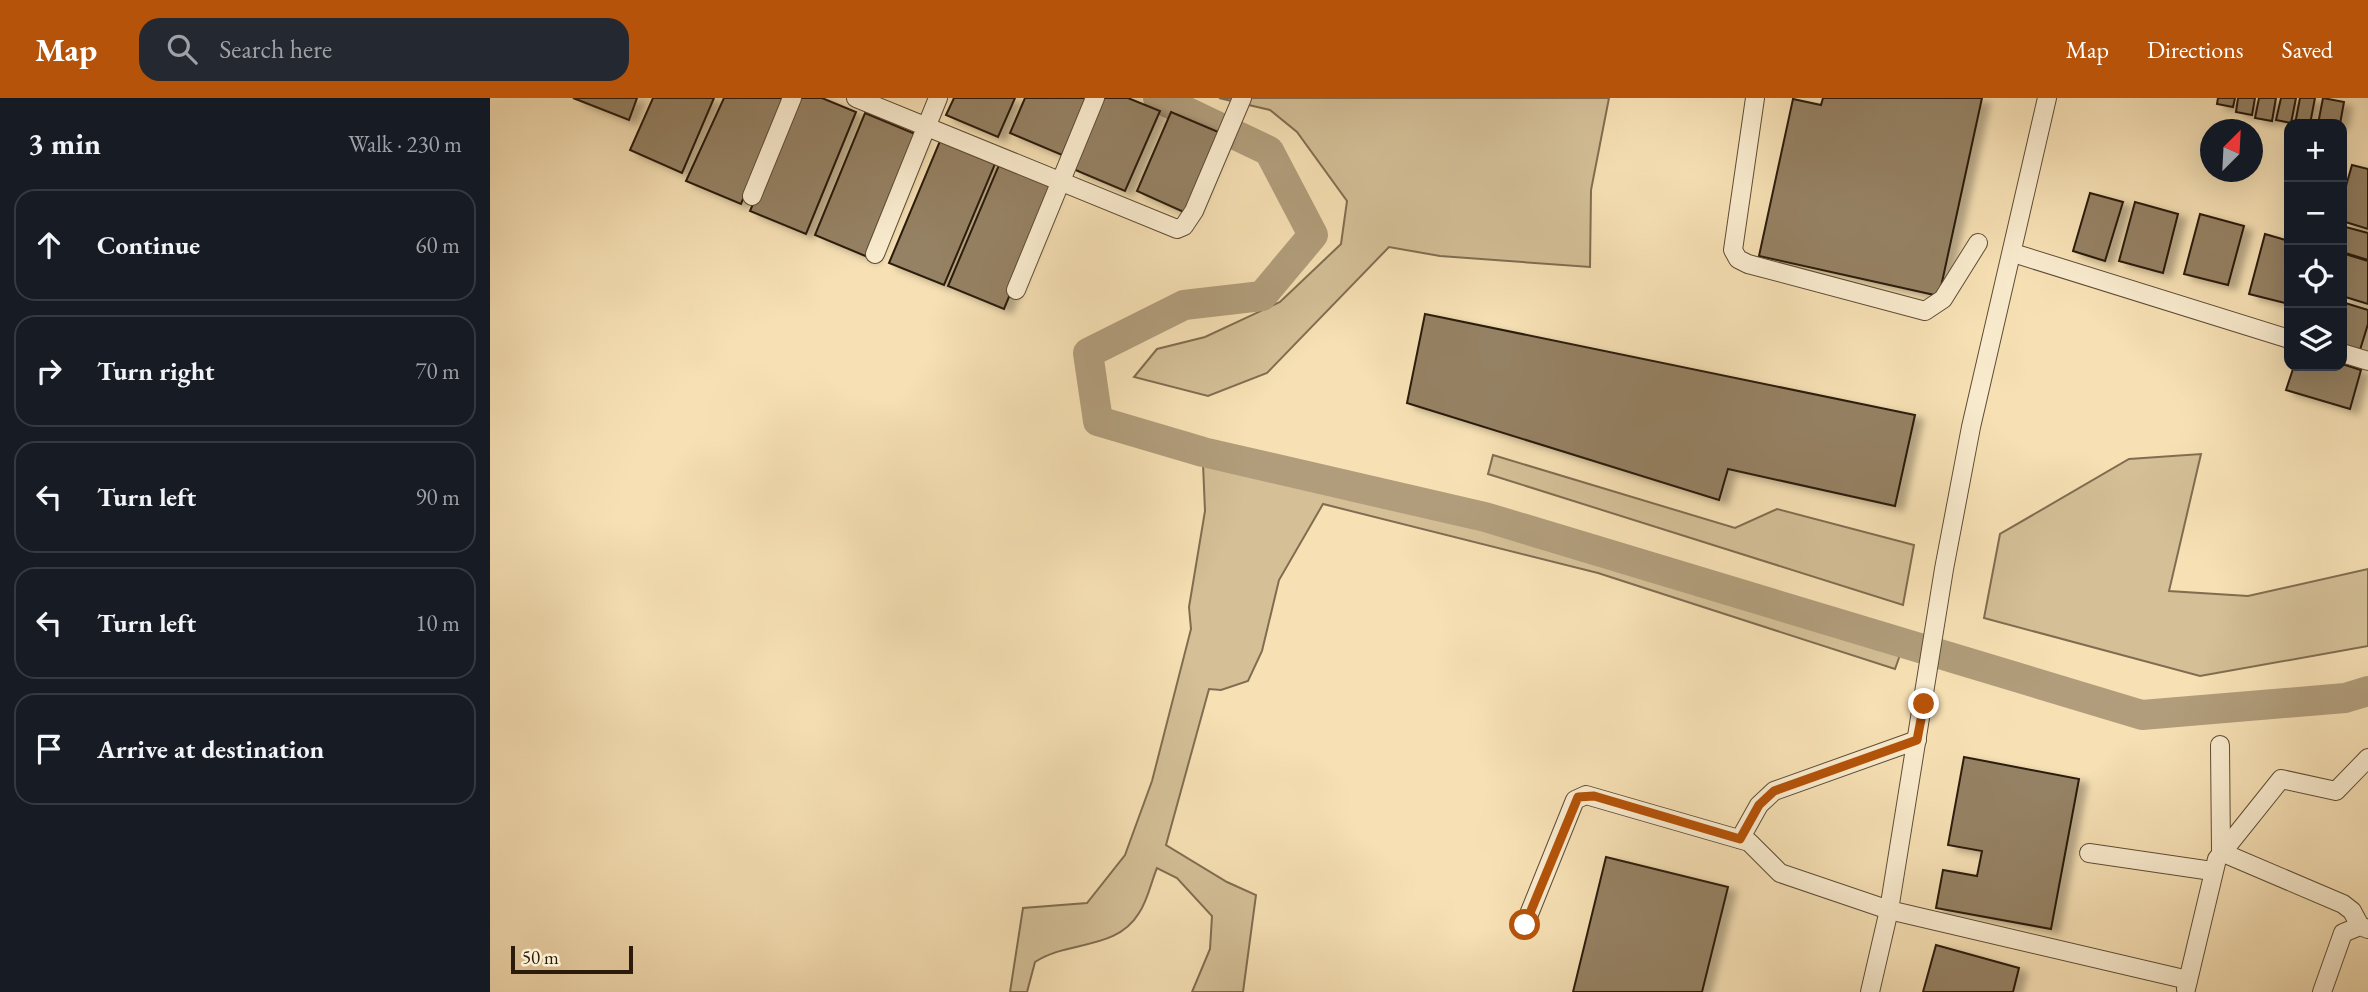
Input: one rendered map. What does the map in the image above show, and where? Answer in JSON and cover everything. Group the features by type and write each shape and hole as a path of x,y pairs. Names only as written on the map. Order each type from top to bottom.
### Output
{"street":[{"path":"752,196 792,98"},
{"path":"856,98 1177,229 1184,226 1194,211 1242,98"},
{"path":"875,254 938,98"},
{"path":"1016,290 1094,98"},
{"path":"1755,98 1733,250 1738,259 1748,264 1925,311 1943,299 1979,243"},
{"path":"1870,992 1889,910 1944,569 1971,427 2048,98"},
{"path":"2013,253 2284,337"},
{"path":"2347,354 2368,360"},
{"path":"1740,839 1759,805 1774,791 1917,740"},
{"path":"2220,745 2221,852"},
{"path":"1525,925 1578,797 1594,796 1740,839 1757,847 1780,873 1889,910 2187,986 2213,871 2221,852 2281,779 2336,791 2368,758"},
{"path":"2221,852 2343,904 2364,928 2343,933 2322,992"},
{"path":"2089,853 2213,871"}],"shaded area":[{"path":"1219,98 1609,98 1591,190 1590,267 1440,256 1389,247 1267,373 1208,396 1134,377 1157,349 1205,337 1280,302 1341,244 1347,201 1297,132 1270,110"},
{"path":"2201,454 2169,591 2248,596 2368,569 2368,646 2200,676 1984,618 2000,534 2129,459"},
{"path":"1493,455 1735,528 1777,509 1914,545 1903,605 1488,474"},
{"path":"1203,464 1300,483 1538,538 1900,655 1895,669 1598,573 1323,504 1279,580 1262,651 1248,681 1221,690 1209,689 1166,845 1227,882 1256,895 1243,992 1192,992 1210,949 1212,916 1177,878 1157,868 1145,902 1129,925 1118,934 1062,950 1035,962 1027,992 1010,992 1023,908 1087,903 1125,855 1152,781 1191,629 1189,607 1205,511"}],"building":[{"path":"573,98 637,98 629,120"},
{"path":"653,98 714,98 682,173 630,150"},
{"path":"724,98 783,98 741,204 686,181"},
{"path":"797,98 822,98 856,112 806,234 750,211"},
{"path":"954,98 1015,98 998,137 946,115"},
{"path":"1025,98 1087,98 1062,155 1010,133"},
{"path":"1104,98 1128,98 1160,111 1125,191 1073,169"},
{"path":"1823,98 1982,98 1939,296 1759,256 1793,99 1821,105"},
{"path":"2218,98 2235,98 2233,107 2217,104"},
{"path":"2238,98 2255,98 2252,115 2236,112"},
{"path":"2259,98 2276,98 2272,121 2255,118"},
{"path":"2281,98 2296,98 2292,119 2284,119 2284,122 2276,120"},
{"path":"2300,98 2315,98 2311,119 2296,119"},
{"path":"2323,98 2344,102 2341,119 2319,119"},
{"path":"1171,112 1223,134 1188,214 1137,191"},
{"path":"865,113 920,136 870,258 815,235"},
{"path":"940,141 995,164 944,285 889,263"},
{"path":"999,165 1054,188 1004,309 948,286"},
{"path":"2352,165 2368,169 2368,229 2347,223 2347,182"},
{"path":"2090,193 2123,202 2105,261 2073,251"},
{"path":"2135,202 2178,214 2163,273 2119,261"},
{"path":"2200,214 2244,226 2228,285 2184,274"},
{"path":"2347,227 2368,233 2368,260 2347,254"},
{"path":"2265,234 2284,240 2284,303 2249,294"},
{"path":"2347,255 2368,261 2368,304 2347,298"},
{"path":"2347,304 2368,310 2368,324 2360,350 2347,346"},
{"path":"1425,314 1915,415 1895,506 1728,469 1719,500 1407,403"},
{"path":"2347,366 2361,370 2350,409 2286,390 2292,371 2347,371"},
{"path":"1964,757 2079,779 2051,929 1936,908 1943,870 1977,876 1982,851 1948,845"},
{"path":"1606,857 1728,887 1702,992 1573,992"},
{"path":"1936,945 2019,968 2013,992 1923,992"}],"waterway":[{"path":"1158,98 1269,151 1313,235 1262,296 1184,305 1088,353 1098,421 1203,452 1485,517 2142,715 2345,698 2368,691"}],"route":[{"path":"1525,925 1578,797 1594,796 1740,839 1759,805 1774,791 1917,740 1924,704"}]}
